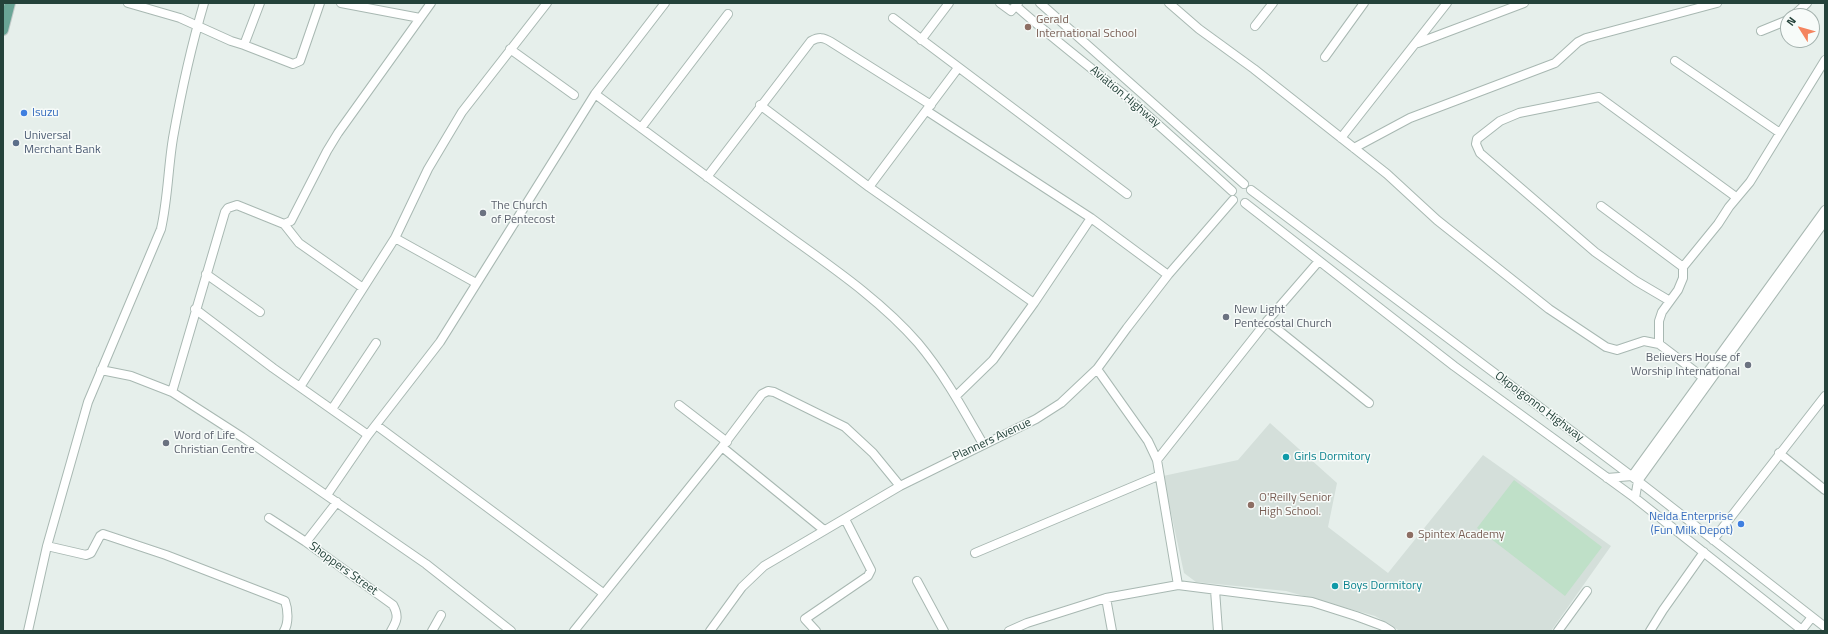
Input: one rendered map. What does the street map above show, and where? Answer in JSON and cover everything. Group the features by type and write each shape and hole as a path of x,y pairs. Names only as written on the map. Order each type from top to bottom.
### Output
{"main road":[{"path":"3,30 10,3"}],"street":[{"path":"128,3 163,12 293,64 300,61 320,3"},
{"path":"28,631 47,546 88,402 161,229 167,204 173,138 204,3"},
{"path":"244,45 260,3"},
{"path":"341,3 420,18"},
{"path":"284,224 291,221 327,151 338,133 431,3"},
{"path":"300,387 395,238 428,169 462,112 547,3"},
{"path":"327,495 368,435 440,342 594,94 665,3"},
{"path":"921,40 949,3"},
{"name":"Aviation Highway","path":"1000,3 1015,7 1166,131 1232,191"},
{"name":"Aviation Highway","path":"1040,3 1244,184"},
{"path":"1169,3 1387,174 1437,220 1550,309 1606,347 1617,350 1644,341 1659,344 1706,380"},
{"path":"1256,26 1273,3"},
{"path":"1325,56 1364,3"},
{"path":"1341,138 1447,3"},
{"path":"1417,43 1524,3"},
{"path":"1354,148 1410,118 1555,63 1578,42 1586,38 1717,3"},
{"path":"641,128 728,14"},
{"path":"893,18 1127,194"},
{"path":"1761,31 1780,23"},
{"path":"707,177 760,105 811,42 819,38 825,38 1091,218 1168,275"},
{"path":"510,49 574,96"},
{"path":"1659,344 1659,321 1662,312 1678,290 1683,278 1683,267 1718,224 1736,197 1750,182 1825,60"},
{"path":"1675,61 1780,133"},
{"path":"869,187 958,68"},
{"path":"594,94 840,274 892,315 918,343 956,396 983,444"},
{"path":"1670,301 1636,281 1595,252 1480,153 1476,144 1477,139 1500,121 1519,113 1599,97 1736,197"},
{"path":"760,105 869,187 1034,303"},
{"path":"1238,184 1244,184 1251,190 1250,199 1245,203 1239,204 1233,200 1232,191 1238,184"},
{"name":"Okpoigonno Highway","path":"1251,190 1634,479 1825,627"},
{"name":"Planners Avenue","path":"710,631 748,579 764,566 900,486 983,444 1036,420 1060,403 1097,369 1126,328 1168,275 1233,200"},
{"name":"Okpoigonno Highway","path":"1245,203 1454,366 1635,498 1802,631"},
{"path":"172,392 195,309 225,212 228,208 237,205 284,224 299,243 317,254 363,288"},
{"path":"1601,206 1683,267"},
{"path":"1706,380 1825,210"},
{"path":"956,396 992,360 1034,303 1091,218"},
{"path":"1635,498 1634,479 1825,221"},
{"path":"395,238 476,283"},
{"path":"1157,460 1267,321 1319,261"},
{"path":"206,274 260,312"},
{"path":"195,309 300,387 368,435"},
{"path":"1267,321 1369,403"},
{"path":"332,409 376,342"},
{"path":"1097,369 1117,394 1148,441 1157,460 1158,476 1178,585"},
{"path":"101,370 131,376 172,392 327,495 426,564 511,631"},
{"path":"574,631 724,444 762,394 774,392 844,427 873,452 900,486"},
{"path":"1713,540 1779,453 1825,396"},
{"path":"679,405 824,530"},
{"path":"376,425 603,593"},
{"path":"1779,453 1825,490"},
{"path":"975,553 1158,476"},
{"path":"1607,478 1634,479"},
{"path":"306,542 337,502"},
{"name":"Shoppers Street","path":"269,518 306,542 393,605 397,614 397,621 391,631"},
{"path":"816,631 805,619 868,576 870,570 845,519"},
{"path":"47,546 86,555 91,553 100,536 103,534 166,555 285,601 288,607 286,628 284,631"},
{"path":"1650,631 1704,552"},
{"path":"917,581 944,631"},
{"path":"1009,631 1027,623 1106,598 1178,585 1312,602 1391,631"},
{"path":"1215,590 1218,631"},
{"path":"1558,631 1586,591"},
{"path":"1106,598 1112,631"},
{"path":"432,631 441,615"},
{"path":"1802,631 1812,617"}],"shaded area":[{"name":"O'Reilly Senior High School.","path":"1270,423 1337,483 1328,527 1388,573 1483,455 1611,546 1551,631 1400,631 1375,616 1286,591 1196,582 1184,573 1163,476 1238,460"}],"green space":[{"path":"1514,480 1602,547 1565,596 1477,528"}],"place":[{"name":"Gerald International School","path":"1028,27"},
{"name":"Isuzu","path":"24,113"},
{"name":"Universal Merchant Bank","path":"16,143"},
{"name":"The Church of Pentecost","path":"483,213"},
{"name":"New Light Pentecostal Church","path":"1226,317"},
{"name":"Believers House of Worship International","path":"1748,365"},
{"name":"Word of Life Christian Centre","path":"166,443"},
{"name":"Girls Dormitory","path":"1286,457"},
{"name":"O'Reilly Senior High School.","path":"1251,505"},
{"name":"Nelda Enterprise (Fun Milk Depot)","path":"1741,524"},
{"name":"Spintex Academy","path":"1410,535"},
{"name":"Boys Dormitory","path":"1335,586"}]}
